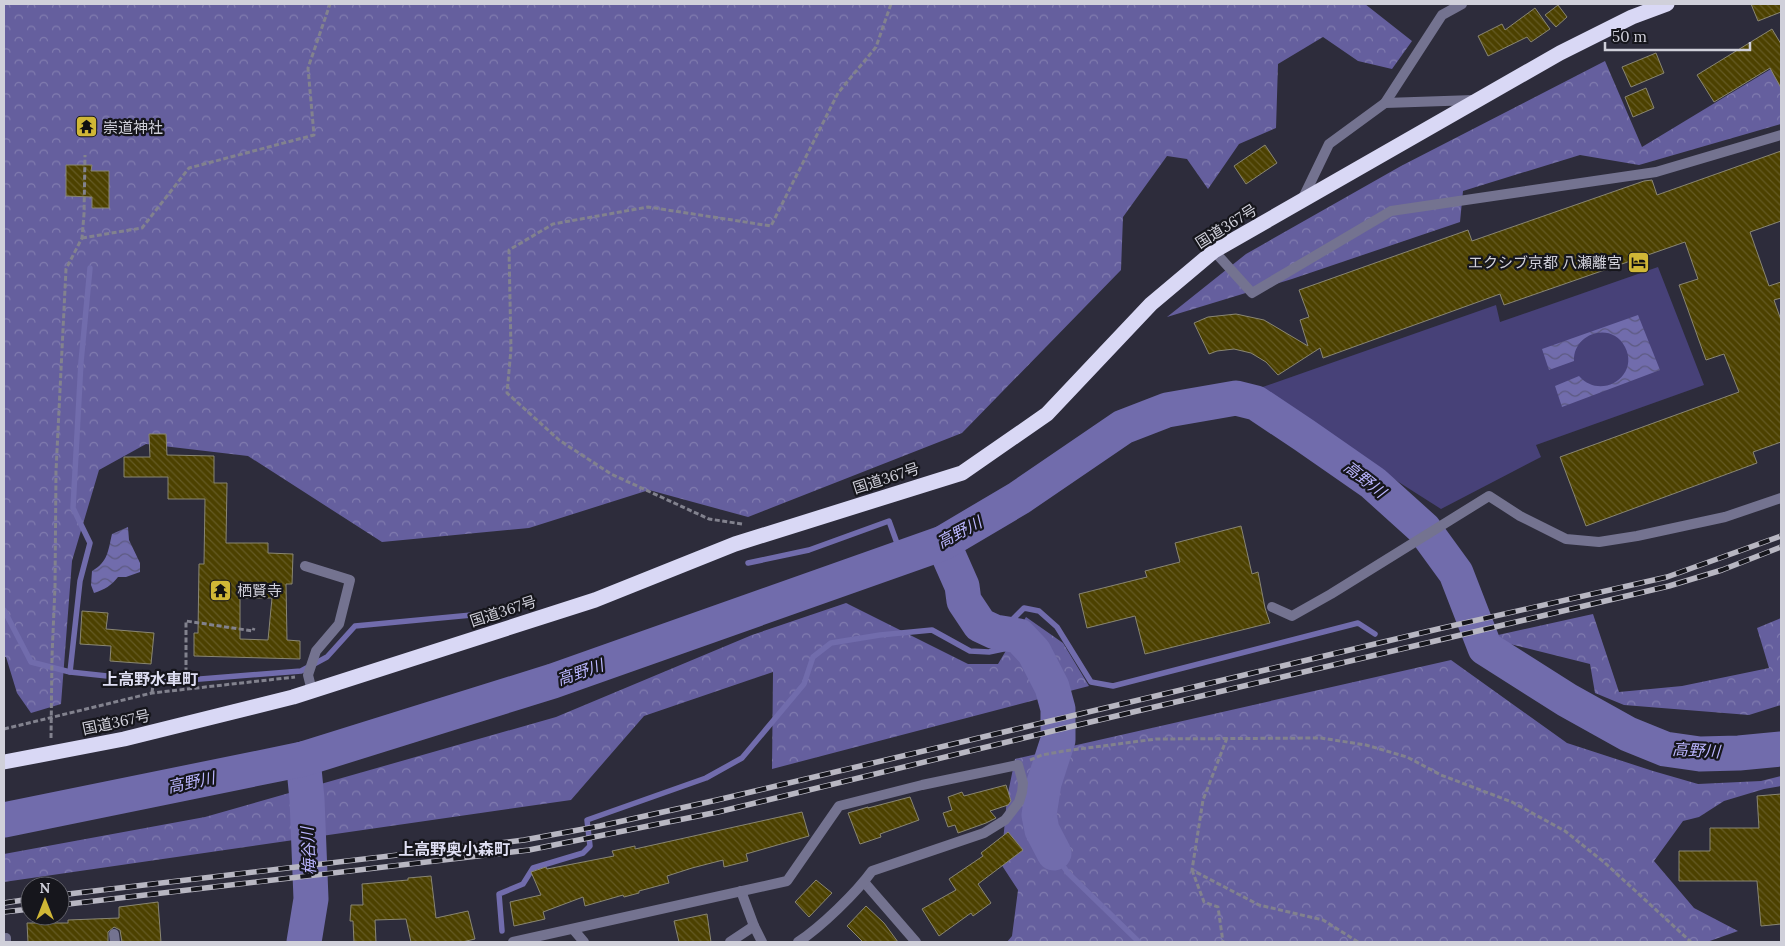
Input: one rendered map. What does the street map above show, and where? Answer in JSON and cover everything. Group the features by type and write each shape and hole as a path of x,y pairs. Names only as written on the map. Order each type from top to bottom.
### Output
{"highway":[{"name":"国道367号","path":"4,762 124,740 293,697 595,600 735,544 962,473 1047,414 1151,304 1214,251 1560,53 1632,17 1667,4"}],"street":[{"path":"1302,201 1329,144 1385,103 1442,15 1462,4"},
{"path":"1385,103 1478,100"},
{"path":"1214,251 1252,293 1391,211 1656,172 1781,135"},
{"path":"1272,607 1292,616 1489,496 1520,516 1566,539 1599,542 1637,536 1725,517 1781,498"},
{"path":"305,566 350,580 339,624 316,651 308,675 312,691"},
{"path":"513,942 787,882 839,806 922,785 1018,765 1023,783 1022,792 1019,802 1005,820 984,833 872,871 864,882 811,934 798,942"},
{"path":"864,882 916,942"},
{"path":"740,892 762,942"},
{"path":"730,942 754,926"},
{"path":"573,929 584,942"}],"path":[{"path":"82,238 142,228 189,168 314,135 308,68 330,4"},
{"path":"750,525 709,519 611,474 559,440 507,393 511,349 509,250 553,224 648,206 771,226 838,93 876,47 891,4"},
{"path":"51,753 56,471 66,269 82,238 85,155"},
{"path":"152,693 154,675 186,675 186,621 253,631 254,628"},
{"path":"4,729 152,693 308,675"},
{"path":"1223,942 1218,907 1204,902 1192,870 1203,800 1227,738"},
{"path":"1042,755 1156,739 1321,738 1366,745 1407,757 1441,775 1512,802 1572,836 1605,863 1691,942"},
{"path":"1192,870 1258,905 1322,920 1358,942"}],"shaded area":[{"path":"1658,267 1704,385 1536,445 1541,457 1441,509 1254,390 1496,305 1500,322"}],"green space":[{"path":"4,4 1365,4 1412,41 1392,69 1358,61 1323,37 1278,64 1276,128 1239,144 1208,189 1187,159 1167,156 1123,217 1121,270 962,433 748,517 649,490 529,528 382,542 248,456 146,444 99,470 72,561 61,704 31,713 17,693 6,657 4,657"},
{"path":"1605,61 1642,147 1781,63 1781,124 1639,165 1580,155 1463,191 1460,222 1292,279 1167,317 1246,254 1401,166"},
{"path":"846,603 968,664 998,664 1026,617 1063,643 1089,686 772,769 773,672 644,716 571,800 45,876 20,876 20,880 4,882 4,854 205,817 556,717 752,635"},
{"path":"1593,614 1619,692 1682,686 1769,668 1757,628 1781,618 1781,705 1749,715 1624,705 1595,693 1590,664 1498,641 1498,635"},
{"path":"1451,660 1567,743 1698,784 1761,781 1781,776 1781,786 1724,801 1699,817 1683,821 1654,861 1694,908 1738,931 1707,942 1007,942 1012,936 1018,890 1001,864 1007,798 1015,759"}],"water":[{"path":"1638,315 1660,370 1562,407 1555,386 1579,376 1588,383 1598,386 1616,382 1623,376 1627,367 1628,358 1625,347 1619,339 1611,334 1594,334 1586,337 1580,343 1575,351 1574,361 1549,370 1542,349"},
{"path":"128,527 129,540 140,563 140,572 126,577 118,577 108,587 94,593 91,585 92,571 104,560 112,534"}],"building":[{"path":"1751,4 1781,4 1781,12 1758,21"},
{"path":"1558,5 1567,17 1556,27 1545,15"},
{"path":"1535,8 1550,29 1531,42 1527,37 1488,56 1478,36 1502,24 1505,30"},
{"path":"1772,29 1781,44 1781,88 1770,68 1714,102 1697,75"},
{"path":"1656,53 1664,73 1631,87 1622,67"},
{"path":"1646,88 1654,108 1633,117 1625,97"},
{"path":"1265,145 1277,163 1246,184 1234,166"},
{"path":"1781,151 1781,221 1750,232 1769,286 1781,282 1781,298 1774,300 1781,320 1781,442 1753,452 1757,463 1586,526 1560,457 1739,392 1724,354 1706,360 1679,285 1698,279 1685,242 1504,305 1500,294 1323,358 1320,348 1278,375 1266,362 1251,353 1234,349 1209,354 1194,323 1208,317 1236,314 1264,320 1308,346 1300,320 1309,317 1299,290 1468,230 1472,241 1644,181 1652,180 1657,195"},
{"path":"66,165 92,165 91,171 109,171 109,208 92,208 92,197 66,196"},
{"path":"149,434 166,434 167,455 214,456 214,483 227,483 226,543 268,543 268,553 293,554 292,584 286,584 287,640 300,641 300,659 194,656 194,633 198,633 199,564 204,564 205,499 168,499 168,477 124,477 124,457 150,457","holes":["240,598 272,598 268,640 240,639"]},
{"path":"1241,526 1252,574 1258,572 1270,623 1145,654 1135,616 1087,628 1079,594 1147,577 1145,571 1180,562 1175,543"},
{"path":"82,611 108,613 106,629 154,633 151,664 110,661 111,646 80,644"},
{"path":"1006,785 1011,801 1008,805 990,811 996,818 958,833 955,825 948,827 943,813 952,810 948,797 962,792 964,796"},
{"path":"1781,794 1781,924 1761,926 1757,881 1679,881 1679,851 1710,851 1710,828 1759,828 1757,796"},
{"path":"910,797 919,820 880,834 881,837 860,844 848,813"},
{"path":"802,812 809,836 746,854 748,861 724,867 723,860 692,868 667,876 669,883 639,891 639,893 624,897 623,895 585,906 583,897 543,912 545,919 514,926 510,902 541,895 531,872 546,867 547,869 614,856 612,851 635,846 635,849"},
{"path":"1008,832 1023,850 978,884 991,903 973,916 971,913 939,936 922,909 956,890 949,879 983,856 981,853"},
{"path":"431,876 436,918 468,911 475,939 462,942 411,942 406,919 375,920 376,942 354,942 353,921 350,921 351,905 363,905 362,884"},
{"path":"816,880 832,893 809,917 795,902"},
{"path":"158,902 161,942 122,942 120,930 114,927 108,932 108,942 28,942 27,926 70,926 70,920 119,918 119,907"},
{"path":"866,906 884,923 898,942 863,942 847,926"},
{"path":"707,914 711,942 679,942 674,921"}],"waterway":[{"path":"70,672 80,581 90,543 73,508 81,362 90,268"},
{"name":"高野川","path":"4,820 303,759 553,681 943,543 1019,498 1123,427 1167,410 1236,398 1256,403 1373,483 1424,529 1456,573 1485,648 1567,700 1628,734 1665,749 1700,754 1781,749"},
{"path":"748,563 809,550 889,521 902,557"},
{"path":"943,543 962,586 964,601 980,625 995,632 1019,636 1034,652 1052,687 1058,709 1058,740 1044,783 1039,815 1042,830 1054,853"},
{"path":"502,931 499,894 523,884 533,868 583,853 590,846 587,820 706,778 742,758 804,684 813,657 831,643 880,635 932,630 970,651 989,652 1008,648 1013,619 1024,608 1039,611 1057,627 1091,682 1113,686 1358,623 1375,634"},
{"path":"4,610 31,662 70,672 163,682 301,671 327,657 355,626 493,613"},
{"name":"梅谷川","path":"303,759 307,799 311,899 304,942"},
{"path":"1054,853 1068,873 1139,942"}],"railway":[{"path":"70,894 524,840 600,826 1667,577 1781,536"},
{"path":"70,904 529,850 718,812 1669,586 1722,570 1781,547"},
{"path":"4,903 20,901"},
{"path":"4,912 20,910"}],"place":[{"name":"崇道神社","path":"87,127"},
{"name":"エクシブ京都 八瀬離宮","path":"1638,262"},
{"name":"栖賢寺","path":"221,590"}],"district":[{"name":"上高野水車町","path":"150,679"},
{"name":"上高野奥小森町","path":"454,849"}]}
